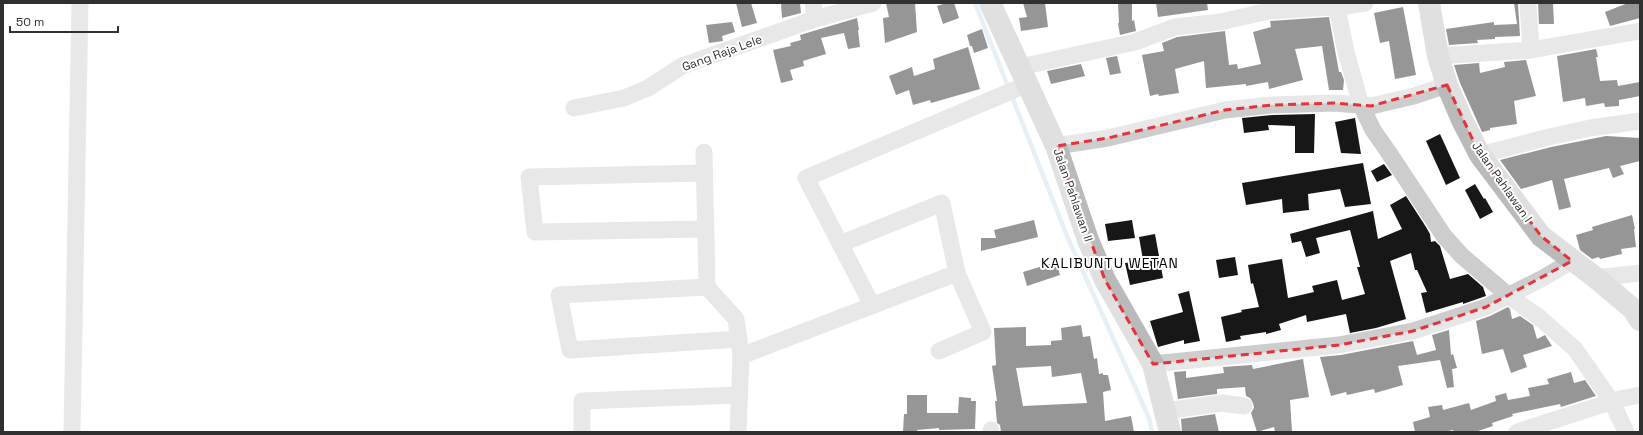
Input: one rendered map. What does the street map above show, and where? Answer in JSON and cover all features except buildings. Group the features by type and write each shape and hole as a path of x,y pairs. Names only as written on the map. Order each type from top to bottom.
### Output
{"street":[{"path":"72,432 80,3"},
{"name":"Gang Raja Lele","path":"574,108 624,98 648,88 682,66 814,11 873,3"},
{"name":"Jalan Pahlawan II","path":"990,3 1056,146 1088,240 1105,280 1153,364 1170,432"},
{"path":"872,305 806,178 1024,76 1135,42 1175,27 1220,22 1269,11 1365,3"},
{"name":"Jalan Pahlawan I","path":"1429,3 1438,56 1447,85 1462,120 1480,155 1541,236 1596,278 1633,309 1640,320"},
{"path":"1528,3 1531,50"},
{"path":"1340,5 1346,52 1366,106 1373,130 1444,236 1462,256 1513,294 1575,349 1616,400 1626,432"},
{"path":"1438,56 1531,50 1640,31"},
{"path":"1056,146 1108,138 1225,110 1272,105 1334,103 1366,106 1414,96 1447,85"},
{"path":"1480,155 1590,128 1640,121"},
{"path":"704,152 707,287 736,319 741,356 738,432"},
{"path":"705,173 529,177 535,232 706,229"},
{"path":"840,244 942,202 957,273 983,332 939,351"},
{"path":"1153,364 1339,346 1413,331 1486,307 1543,278 1572,260"},
{"path":"741,356 957,273"},
{"path":"1596,278 1640,273"},
{"path":"707,287 559,295 570,350 739,339"},
{"path":"582,432 582,401 739,395"},
{"path":"1517,432 1616,400 1640,395"},
{"path":"1165,411 1222,403 1244,406"}],"highlighted area":[{"path":"1447,85 1480,155 1541,236 1572,261 1486,307 1413,331 1339,345 1153,364 1105,280 1056,146 1108,138 1225,110 1272,105 1334,103 1371,106"}],"waterway":[{"path":"975,3 1067,236 1149,418 1152,432"}],"district":[{"name":"KALIBUNTU WETAN","path":"1110,263"}]}
